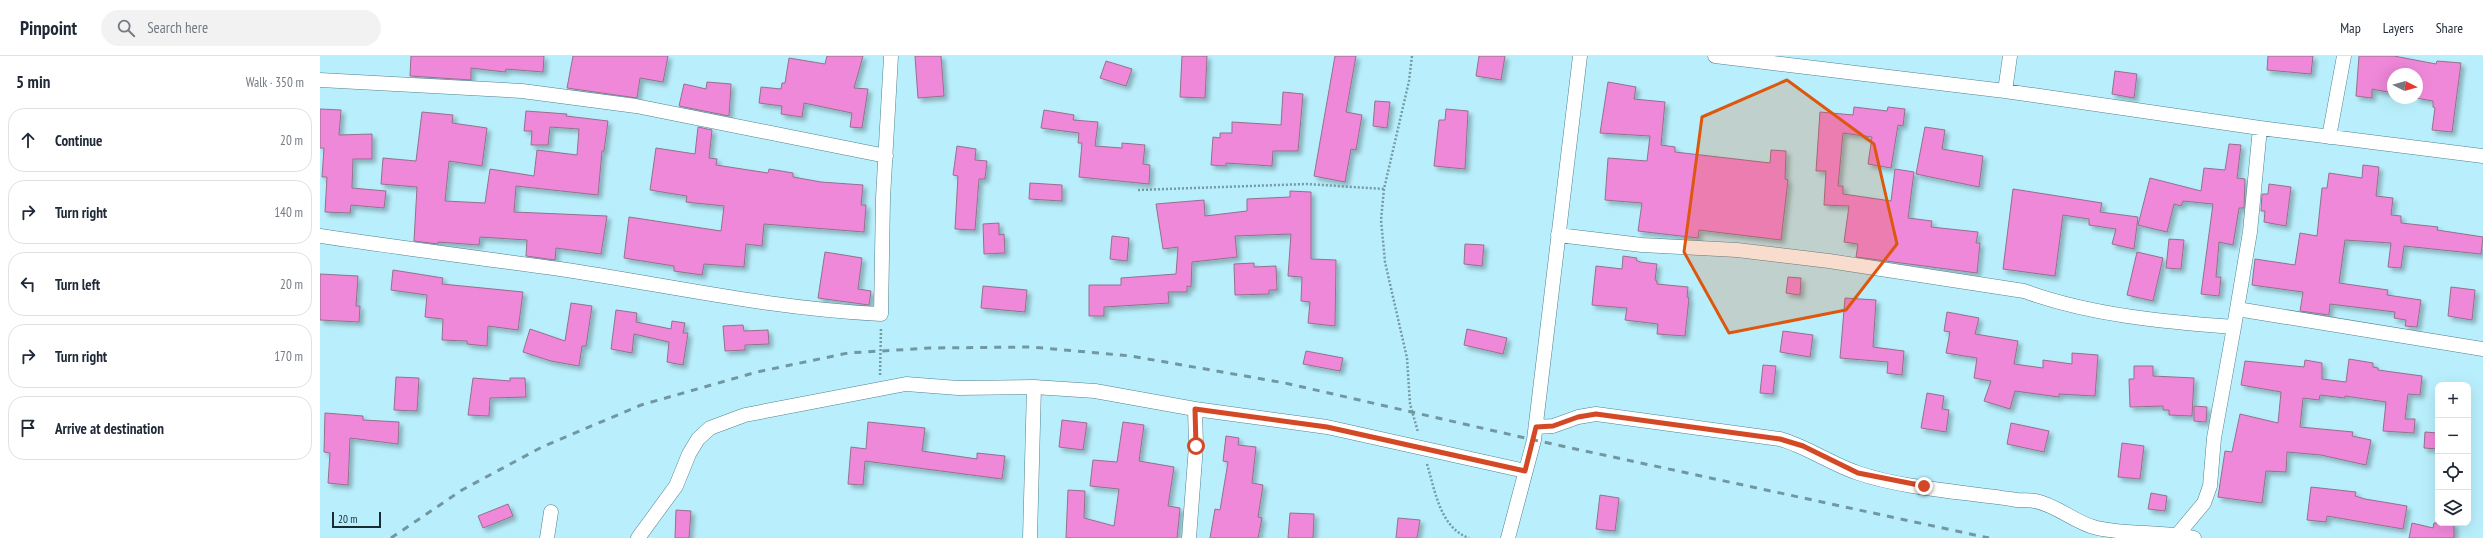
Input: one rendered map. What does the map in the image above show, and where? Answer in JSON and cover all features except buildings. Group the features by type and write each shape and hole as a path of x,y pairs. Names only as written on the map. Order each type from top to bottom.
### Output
{"street":[{"path":"320,236 560,269 739,299 841,312 881,314 891,56"},
{"path":"1508,538 1536,427 1580,56"},
{"path":"1716,56 2005,91 2260,128 2483,156"},
{"path":"2005,91 2010,56"},
{"path":"2329,136 2344,56"},
{"path":"320,80 522,91 636,106 886,156"},
{"path":"2178,534 2204,503 2210,486 2214,438 2250,232 2260,128"},
{"path":"1558,236 1642,245 1737,250 1829,261 2024,291 2050,300 2176,323 2234,327"},
{"path":"2237,309 2483,349"},
{"path":"638,538 676,486 689,454 698,438 710,428 745,415 906,384 958,388 1034,387 1095,391 1195,409 1327,427 1525,471"},
{"path":"1030,538 1034,387"},
{"path":"1189,538 1196,446 1195,409"},
{"path":"1536,427 1553,426 1578,417 1596,414 1780,439 1803,446 1858,473 1896,482 2016,500 2035,501 2094,527 2113,532 2178,534 2194,538"},
{"path":"547,538 551,512"}],"path":[{"path":"1412,56 1409,81 1384,189 1381,220 1385,262 1407,358 1410,404 1442,515 1463,536 1469,538"},
{"path":"1138,190 1307,184 1384,189"},
{"path":"874,391 880,375 881,314"}],"highlighted area":[{"path":"1787,80 1874,144 1897,244 1846,310 1729,333 1684,252 1702,117"}],"railway":[{"path":"391,538 462,490 542,447 641,405 757,372 848,353 930,348 1031,347 1131,356 1285,383 1534,440 1989,538"}],"route":[{"path":"1196,446 1197,423 1195,409 1327,427 1525,471 1534,440 1536,427 1553,426 1578,417 1596,414 1780,439 1803,446 1858,473 1896,482 1924,486"}]}
